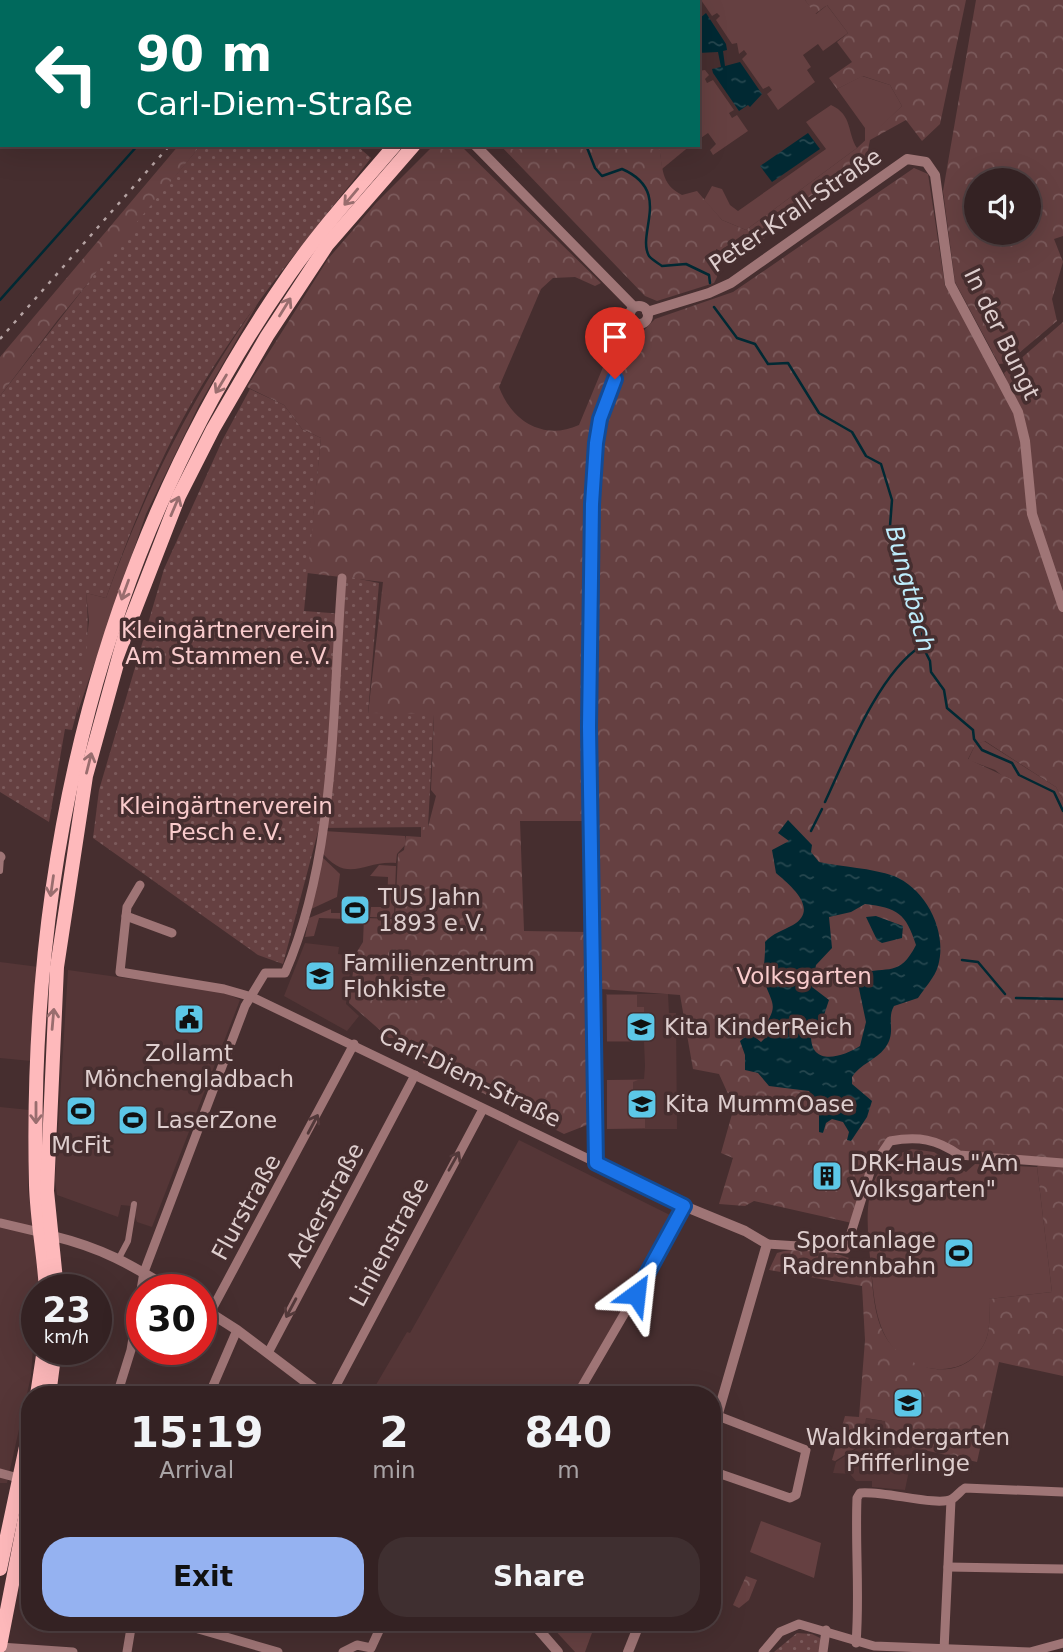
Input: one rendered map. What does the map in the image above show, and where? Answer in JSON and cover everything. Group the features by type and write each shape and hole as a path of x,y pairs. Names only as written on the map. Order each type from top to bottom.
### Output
{"main road":[{"path":"54,1274 46,1234 36,1105 39,1023 51,892 75,756 114,621 141,549 197,424 289,275 393,147"},
{"path":"46,1274 57,967 86,776 125,635 179,496 213,429 267,336 327,246 412,147"},
{"path":"38,1386 42,1365"},
{"path":"50,1386 53,1365"},
{"path":"0,1569 21,1465"},
{"path":"0,1646 21,1537"}],"street":[{"path":"477,147 634,307"},
{"name":"Peter-Krall-Straße","path":"648,312 709,293 731,283 907,159 926,162"},
{"name":"In der Bungt","path":"926,162 935,175 950,284 1018,412 1025,441 1032,514 1063,607"},
{"path":"634,307 642,306 648,312 644,322 635,323"},
{"path":"634,307 630,315 635,323"},
{"path":"596,1163 589,727 592,504 600,419 635,323"},
{"path":"120,1386 131,1350 144,1272 245,1006 265,973 285,973 307,914 328,788 342,578"},
{"path":"0,872 1,856"},
{"name":"Carl-Diem-Straße","path":"140,885 126,916 120,972 223,989 252,997 354,1044 684,1206 745,1231 766,1244 846,1249 871,1169 890,1141 916,1137 946,1145 959,1155 1063,1163"},
{"path":"126,916 172,933"},
{"name":"Flurstraße","path":"217,1290 354,1044"},
{"name":"Ackerstraße","path":"268,1353 415,1075"},
{"name":"Linienstraße","path":"336,1386 483,1108"},
{"path":"119,1258 128,1241 134,1204"},
{"path":"582,1386 645,1280 684,1206"},
{"path":"0,1223 90,1245 147,1274"},
{"path":"721,1405 766,1244"},
{"path":"217,1317 311,1386"},
{"path":"213,1386 237,1330"},
{"path":"721,1417 806,1450 796,1495 790,1498 721,1474"},
{"path":"0,1473 21,1479"},
{"path":"856,1643 857,1498 860,1493 894,1493 904,1499 951,1500 964,1488 1063,1492"},
{"path":"941,1651 951,1500"},
{"path":"948,1567 1063,1569"},
{"path":"763,1652 780,1632 799,1624 827,1630 856,1643 886,1650 1030,1652 1063,1643"},
{"path":"824,1652 827,1630"},
{"path":"127,1652 130,1631"},
{"path":"205,1631 278,1652"},
{"path":"343,1652 357,1645 371,1648 379,1631"},
{"path":"540,1631 558,1652"},
{"path":"628,1652 636,1631"},
{"path":"0,1646 73,1652"}],"shaded area":[{"name":"Familienzentrum Flohkiste","path":"305,943 339,947 338,954 352,956 346,1004 359,1016 347,1031 284,996"},
{"path":"0,962 39,967 31,1061 0,1058"},
{"path":"68,970 224,992 240,1000 152,1227 137,1222 131,1206 121,1205 118,1217 57,1195 55,1180"},
{"path":"606,994 668,994 669,1013 676,1013 677,1129 607,1129 607,1080 644,1079 645,1066 644,1042 607,1042"},
{"path":"0,1107 30,1110 28,1191 41,1274 21,1274 21,1365 32,1365 29,1386 21,1386 21,1421 7,1483 0,1483"},
{"path":"519,1140 680,1220 584,1386 375,1386 407,1332 410,1333"},
{"path":"880,1376 939,1387 926,1453 913,1451 905,1490 872,1487 872,1481 856,1481 850,1474 833,1473 836,1462 867,1442 861,1439 865,1418 882,1421"}],"green space":[{"path":"701,0 805,0 816,14 826,6 823,0 848,33 823,51 818,44 803,55 811,67 807,70 815,82 778,110 767,94 772,90 769,86 763,89 742,59 747,54 744,50 739,54 737,43 732,44 716,20 720,16 717,13 712,16"},
{"path":"805,0 966,0 940,124 922,141 906,120 870,140 867,155 872,168 868,169 861,161 761,231 765,238 753,247 744,234 724,248 728,254 716,249 717,277 714,283 657,301 645,296 502,147 659,147 666,180 675,191 682,195 697,191 722,220 746,230 857,148 902,106 890,85 863,76 837,89 829,78 852,62 837,42 848,33 827,5 815,14"},
{"path":"976,0 1063,0 1063,236 1054,239 1063,262 1052,299 1057,321 1007,363 999,364 955,282 943,191"},
{"path":"705,70 709,75 705,79 707,83 713,80 734,110 729,113 732,118 737,115 748,131 713,155 710,150 716,144 708,133 700,139 700,71"},
{"path":"862,76 890,85 902,106 865,142 865,128 837,89"},
{"path":"831,105 843,114 857,148 746,230 722,220 704,200 712,186 722,189 730,205 738,211 826,149 806,122"},
{"path":"177,147 199,147 57,321 0,396 0,357"},
{"path":"199,147 358,147 371,158 251,312 197,393 153,479 106,598 86,593 88,627 83,680 72,730 65,729 49,822 0,792 0,396 116,247"},
{"name":"Volksgarten","path":"432,147 462,147 601,283 595,286 575,277 553,278 541,289 499,387 512,410 521,419 542,429 554,431 579,425 623,319 641,333 655,319 733,292 914,168 928,174 945,286 987,352 1016,407 1004,373 1063,322 1063,800 1056,787 985,741 975,745 968,759 1017,782 1063,823 1063,1376 999,1362 977,1462 889,1442 885,1421 866,1418 861,1439 867,1441 835,1461 832,1460 845,1416 859,1417 865,1340 862,1286 769,1270 777,1253 788,1250 826,1251 850,1258 871,1270 878,1319 893,1347 919,1365 934,1369 963,1365 975,1356 987,1337 989,1299 1052,1292 1037,1167 1042,1161 959,1155 916,1137 885,1146 852,1223 754,1201 745,1206 719,1204 733,1158 721,1153 734,1107 719,1074 693,1069 680,995 601,989 592,818 585,817 585,821 520,821 524,931 587,932 587,1125 564,1134 423,1063 423,1054 413,1052 395,1038 389,1038 349,1003 353,972 430,976 353,970 355,955 363,942 364,918 395,919 398,854 404,850 406,836 421,837 421,827 428,827 436,796 431,790 434,715 368,714 383,582 307,573 321,438 302,429 284,405 247,387 328,259 376,203"},
{"path":"659,147 689,147 662,169"},
{"path":"262,296 199,405 146,514 77,714 89,621 86,593 106,598 138,516 174,441 214,369"},
{"path":"250,389 284,405 302,429 321,438 304,611 344,614 345,576 379,583 368,713 434,714 428,827 319,828 283,964 258,955 93,838 99,790 164,569 223,439"},
{"path":"984,741 1056,787 1063,800 1063,825 995,770 968,760 975,745"},
{"path":"324,831 405,836 406,844 397,854 396,863 348,869 330,861 320,850"},
{"path":"319,854 340,874 337,897 309,910"},
{"path":"379,865 396,866 394,918 370,917 371,907 387,907 388,877 370,876"},
{"path":"331,909 331,913 345,913 345,919 319,918 314,936 305,937 309,918"},
{"path":"607,995 637,995 637,1007 644,1007 644,1024 633,1025 633,1039 638,1041 607,1041"},
{"path":"607,1080 638,1080 633,1082 633,1096 645,1096 645,1128 607,1129"},
{"name":"Sportanlage Radrennbahn","path":"912,1149 934,1152 966,1172 975,1164 1037,1167 1052,1292 989,1299 989,1326 985,1342 977,1354 955,1367 928,1368 904,1358 888,1340 876,1310 868,1233 869,1198 882,1168 894,1157"},
{"path":"761,1521 821,1543 814,1578 750,1552"},
{"path":"746,1576 757,1580 749,1600 739,1608 733,1605"},
{"path":"556,1631 593,1631 585,1652 575,1652"},
{"path":"797,1633 812,1634 820,1638 820,1652 774,1652"}],"water":[{"path":"706,13 726,44 727,50 723,51 725,66 740,62 762,94 750,107 748,105 739,111 713,73 712,69 721,67 718,52 700,53 700,18"},
{"path":"808,133 820,149 772,182 760,166"},
{"path":"788,820 812,845 811,852 819,862 876,871 905,882 925,901 937,926 940,953 934,974 918,998 894,1006 889,1042 852,1077 852,1084 872,1101 867,1117 851,1141 847,1140 849,1132 843,1122 832,1119 826,1123 823,1133 819,1132 819,1108 809,1091 769,1086 758,1073 745,1070 745,1055 740,1041 750,1033 761,1042 767,1036 765,1025 773,1008 764,979 765,942 801,919 804,912 795,891 776,873 772,850 789,841 778,833","holes":["865,904 893,910 899,914 908,926 916,945 898,966 859,974 857,979 866,1022 860,1046 837,1056 822,1056 812,1046 811,1036 818,1033 829,1000 812,987 816,965 832,948 829,917 851,912"]},
{"path":"876,916 903,926 902,938 882,943 877,940 866,917"}],"waterway":[{"path":"0,300 136,147"},
{"name":"Bungtbach","path":"587,147 595,168 602,176 622,169 637,178 646,189 650,200 646,236 649,256 662,266 686,264 709,275 710,283"},
{"name":"Bungtbach","path":"714,307 737,338 755,344 768,364 788,363 819,413 852,432 866,456 881,464 892,500 890,526 896,553 906,566 910,585 907,595 922,629 922,645 930,661 931,672 944,690 947,708 973,730 974,739 982,750 1012,763 1019,775 1054,792 1063,811"},
{"path":"825,802 878,695 905,659 921,646"},
{"path":"811,831 822,809"},
{"path":"962,960 978,962 1005,994"},
{"path":"1016,998 1063,999"}],"railway":[{"path":"0,339 168,147"}],"place":[{"name":"TUS Jahn 1893 e.V.","path":"355,910"},
{"name":"Familienzentrum Flohkiste","path":"320,976"},
{"name":"Zollamt Mönchengladbach","path":"189,1019"},
{"name":"Kita KinderReich","path":"641,1027"},
{"name":"Kita MummOase","path":"642,1104"},
{"name":"McFit","path":"81,1111"},
{"name":"LaserZone","path":"133,1120"},
{"name":"DRK-Haus \"Am Volksgarten\"","path":"827,1176"},
{"name":"Sportanlage Radrennbahn","path":"959,1253"},
{"name":"Waldkindergarten Pfifferlinge","path":"908,1403"}],"route":[{"path":"615,379 600,419 592,504 589,727 596,1163 684,1206 636,1294"}],"park label":[{"name":"Kleingärtnerverein Am Stammen e.V.","path":"228,643"},
{"name":"Kleingärtnerverein Pesch e.V.","path":"226,819"}]}
